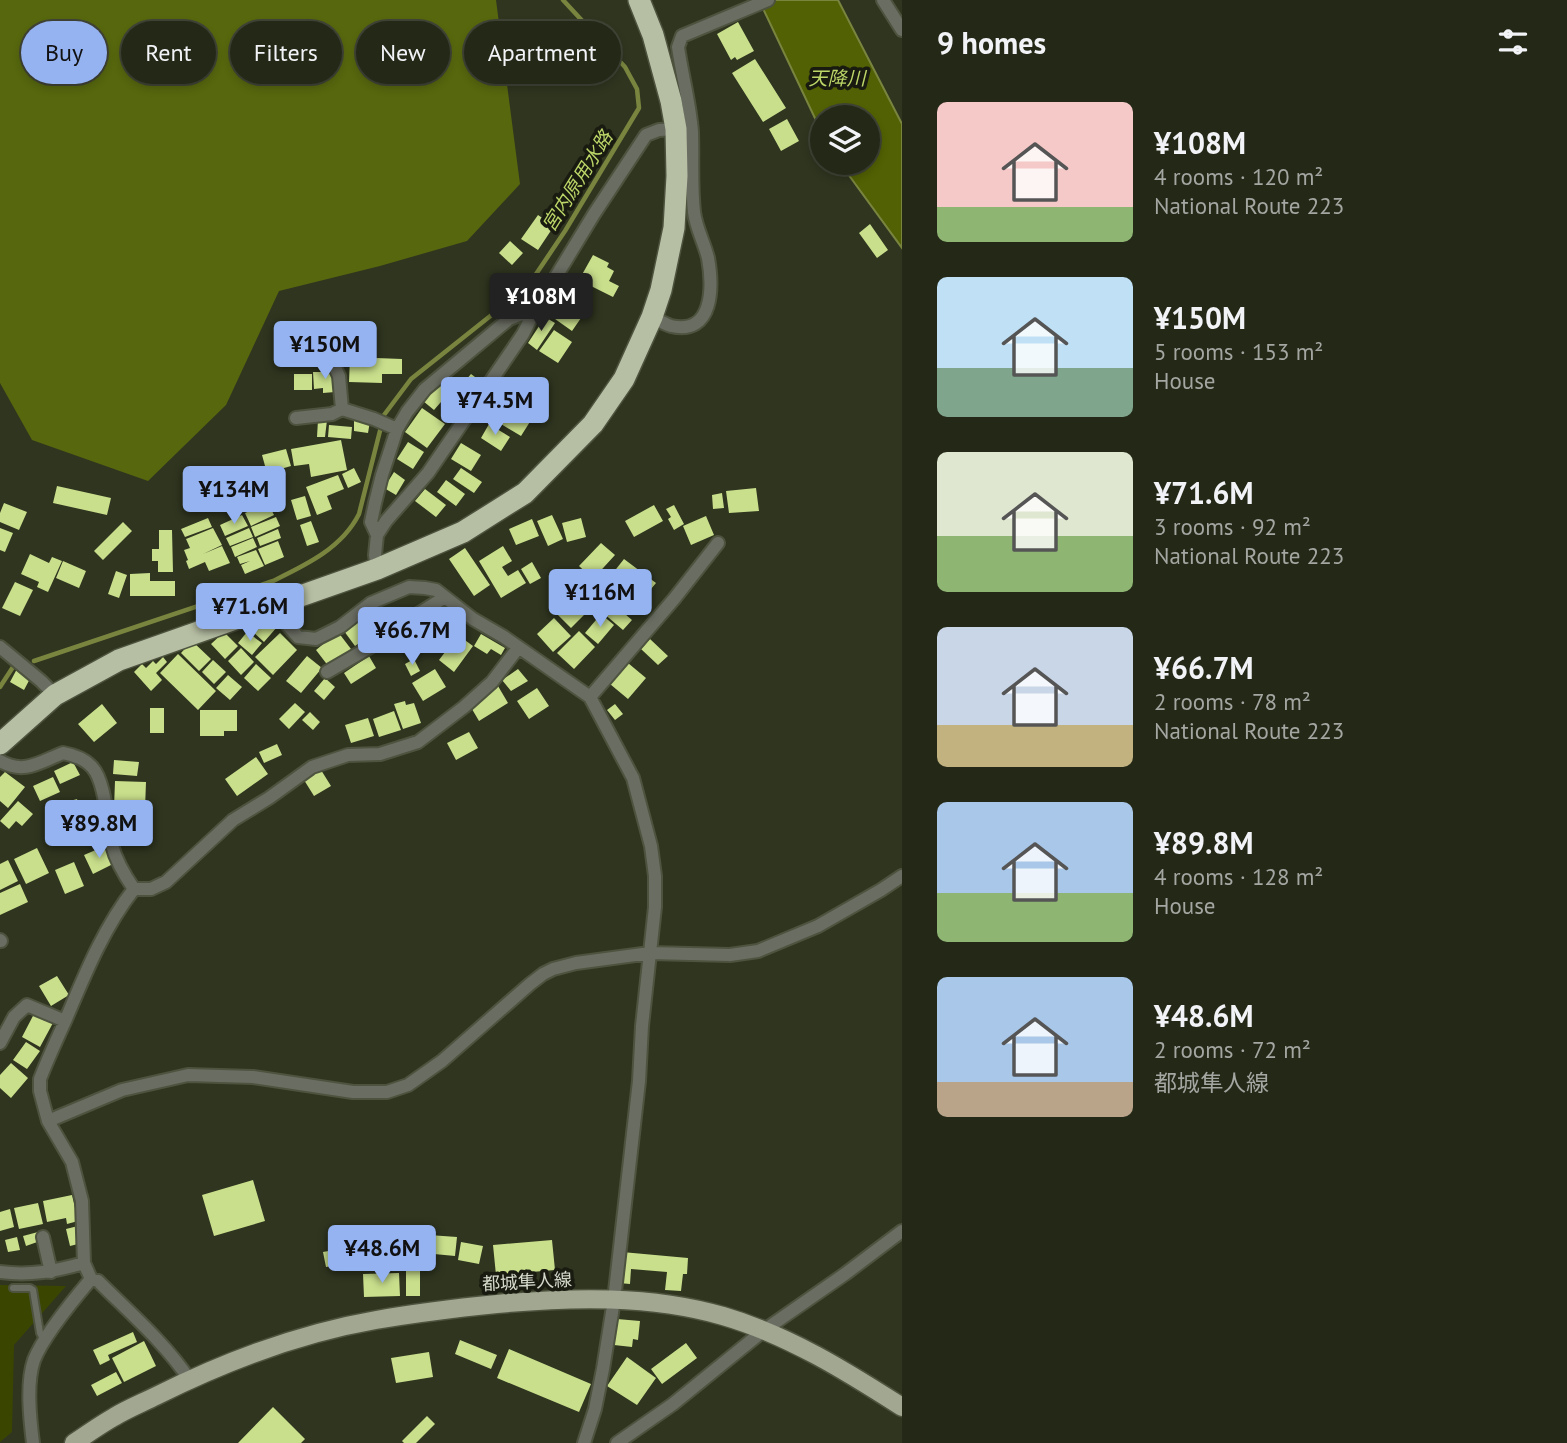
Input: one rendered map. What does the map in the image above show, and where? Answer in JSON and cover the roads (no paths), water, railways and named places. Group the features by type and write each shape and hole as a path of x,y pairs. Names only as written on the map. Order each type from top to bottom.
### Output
{"highway":[{"path":"0,744 55,695 119,660 377,569 463,532 524,494 593,424 624,379 652,317 661,290 674,228 676,129 653,34 639,0"}],"main road":[{"name":"都城隼人線","path":"74,1443 114,1416 190,1379 238,1359 300,1339 374,1320 456,1308 536,1301 614,1300 662,1303 726,1317 768,1332 846,1372 902,1407"}],"street":[{"path":"652,317 670,326 696,325 704,317 709,299 707,255 694,211 692,128 678,47 682,36 768,0"},
{"path":"884,0 902,30"},
{"path":"377,569 377,535 428,472 523,334 594,214 646,135 659,130 676,129"},
{"path":"377,535 371,522 395,427 425,389 509,319 522,314 532,316"},
{"path":"326,348 339,376 342,409"},
{"path":"296,418 332,414 342,409 395,427"},
{"path":"590,697 718,543"},
{"path":"279,605 284,621 298,637 316,639 340,626 370,603 410,587 436,590 472,619 504,637 590,697 634,778 655,876 654,906 639,1082 614,1300 595,1409 584,1443"},
{"path":"327,672 377,643 385,635 445,597"},
{"path":"0,647 55,695"},
{"path":"134,889 151,889 166,882 233,820 270,798 312,767 348,755 380,754 418,742 492,682 518,648"},
{"path":"0,761 18,769 63,753 73,755 94,768 104,794 113,847 123,872 134,889"},
{"path":"48,1121 122,1090 188,1075 253,1077 353,1091 387,1091 408,1085 442,1061 543,974 553,969 576,963 650,953 730,955 758,951 818,926 902,876"},
{"path":"90,1279 84,1263 82,1201 72,1162 48,1121 40,1091 40,1079 112,921 134,889"},
{"path":"0,1043 14,1017 27,1005 65,1021"},
{"path":"617,1443 673,1405 902,1231"},
{"path":"43,1237 51,1272"},
{"path":"0,1272 51,1272 84,1263"},
{"path":"33,1443 30,1385 34,1361 44,1341 90,1279"},
{"path":"90,1279 98,1281 180,1364 190,1379"}],"lane":[{"path":"13,1287 33,1290 40,1333 44,1341"}],"water":[{"name":"天降川","path":"759,0 838,0 902,124 902,248 849,175 880,175 880,105 810,105 810,108"}],"waterway":[{"name":"宮内原用水路","path":"34,661 273,581 322,554 352,526 359,514 384,415 411,379 528,286 565,231 639,108 637,89 625,67 563,0"},
{"name":"宮内原用水路","path":"0,687 13,667"}]}
